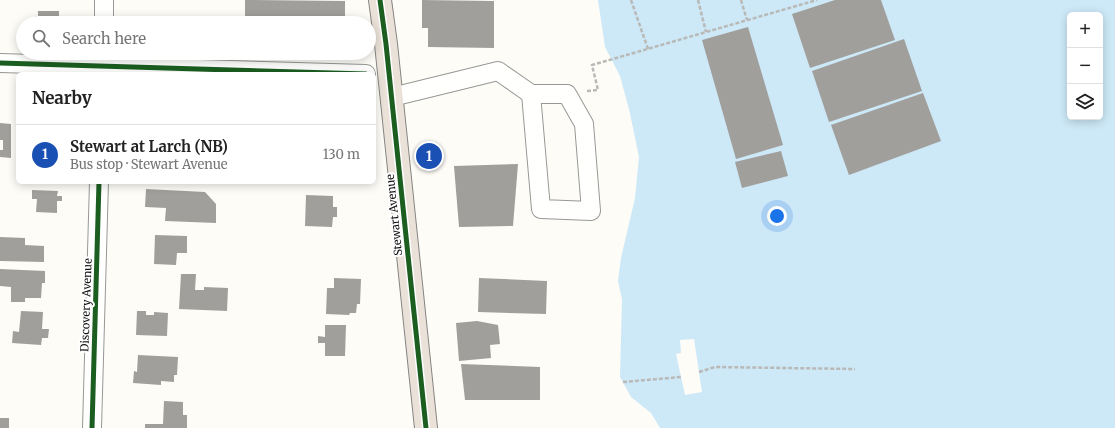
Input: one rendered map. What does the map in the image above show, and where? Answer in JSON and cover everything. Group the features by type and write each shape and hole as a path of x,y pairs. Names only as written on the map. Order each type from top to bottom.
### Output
{"highway":[{"name":"Stewart Avenue","path":"380,0 386,44 382,75 392,97 426,428"}],"street":[{"path":"104,0 104,16"},
{"path":"0,63 103,64 313,72"},
{"path":"392,97 498,71 531,94 567,94 584,124 591,211 541,209 531,94"},
{"name":"Discovery Avenue","path":"92,428 99,184"}],"path":[{"path":"631,0 648,49"},
{"path":"698,0 706,32"},
{"path":"741,0 747,20"},
{"path":"567,94 598,90 592,65 817,0"},
{"path":"699,372 715,367 855,369"},
{"path":"623,382 681,377"}],"water":[{"path":"598,0 1115,0 1115,428 660,428 651,413 631,397 620,377 622,299 618,281 621,258 635,198 639,157 629,109 620,76 605,47"}],"pier":[{"path":"694,339 702,392 685,395 676,354 681,353 680,340"}],"building":[{"path":"245,0 345,1 345,16 245,16"},
{"path":"422,0 494,1 494,48 428,47 428,28 422,28"},
{"path":"835,0 881,0 895,40 810,68 792,14"},
{"path":"38,11 59,11 59,16 38,16"},
{"path":"748,27 783,145 736,159 702,40"},
{"path":"904,39 922,91 829,122 812,71"},
{"path":"923,93 941,141 849,175 831,125"},
{"path":"0,123 11,124 11,158 0,157 0,150 3,150 3,140 0,140"},
{"path":"781,151 788,176 742,188 735,162"},
{"path":"518,164 513,226 459,227 454,166"},
{"path":"146,189 205,192 216,204 216,223 165,221 166,208 145,207"},
{"path":"32,190 58,191 57,196 62,196 62,201 57,201 57,213 36,212 37,199 32,199"},
{"path":"306,195 333,196 333,207 337,207 337,217 333,217 332,227 305,226"},
{"path":"155,235 187,236 187,253 177,253 176,265 154,264"},
{"path":"0,237 25,238 25,245 44,246 44,262 0,261"},
{"path":"0,269 45,271 45,283 42,283 41,298 25,298 25,302 11,302 11,287 0,286"},
{"path":"181,274 196,274 195,290 204,290 204,287 228,288 227,311 179,309"},
{"path":"334,278 361,279 360,304 357,304 356,313 350,313 349,315 326,314 327,288 334,288"},
{"path":"479,278 547,281 546,314 478,312"},
{"path":"21,311 43,312 42,329 49,329 48,338 42,338 41,345 12,343 13,331 19,332"},
{"path":"137,311 146,311 146,315 154,315 154,312 168,313 167,336 136,335"},
{"path":"477,321 498,325 500,344 490,345 491,358 459,361 456,323"},
{"path":"325,325 346,325 345,356 325,356 325,343 318,343 318,336 325,337"},
{"path":"138,355 178,357 177,375 174,375 174,382 161,381 161,385 133,383 134,371 137,372"},
{"path":"461,364 540,367 540,400 465,400"},
{"path":"164,401 183,402 183,415 187,415 187,428 145,428 145,424 163,424"},
{"path":"0,418 9,418 9,428 0,428"}],"cycle path":[{"path":"380,0 386,44 426,428"},
{"path":"0,63 299,72"},
{"path":"92,428 99,184"}],"place":[{"name":"Stewart at Larch (NB)","path":"429,156"}]}
